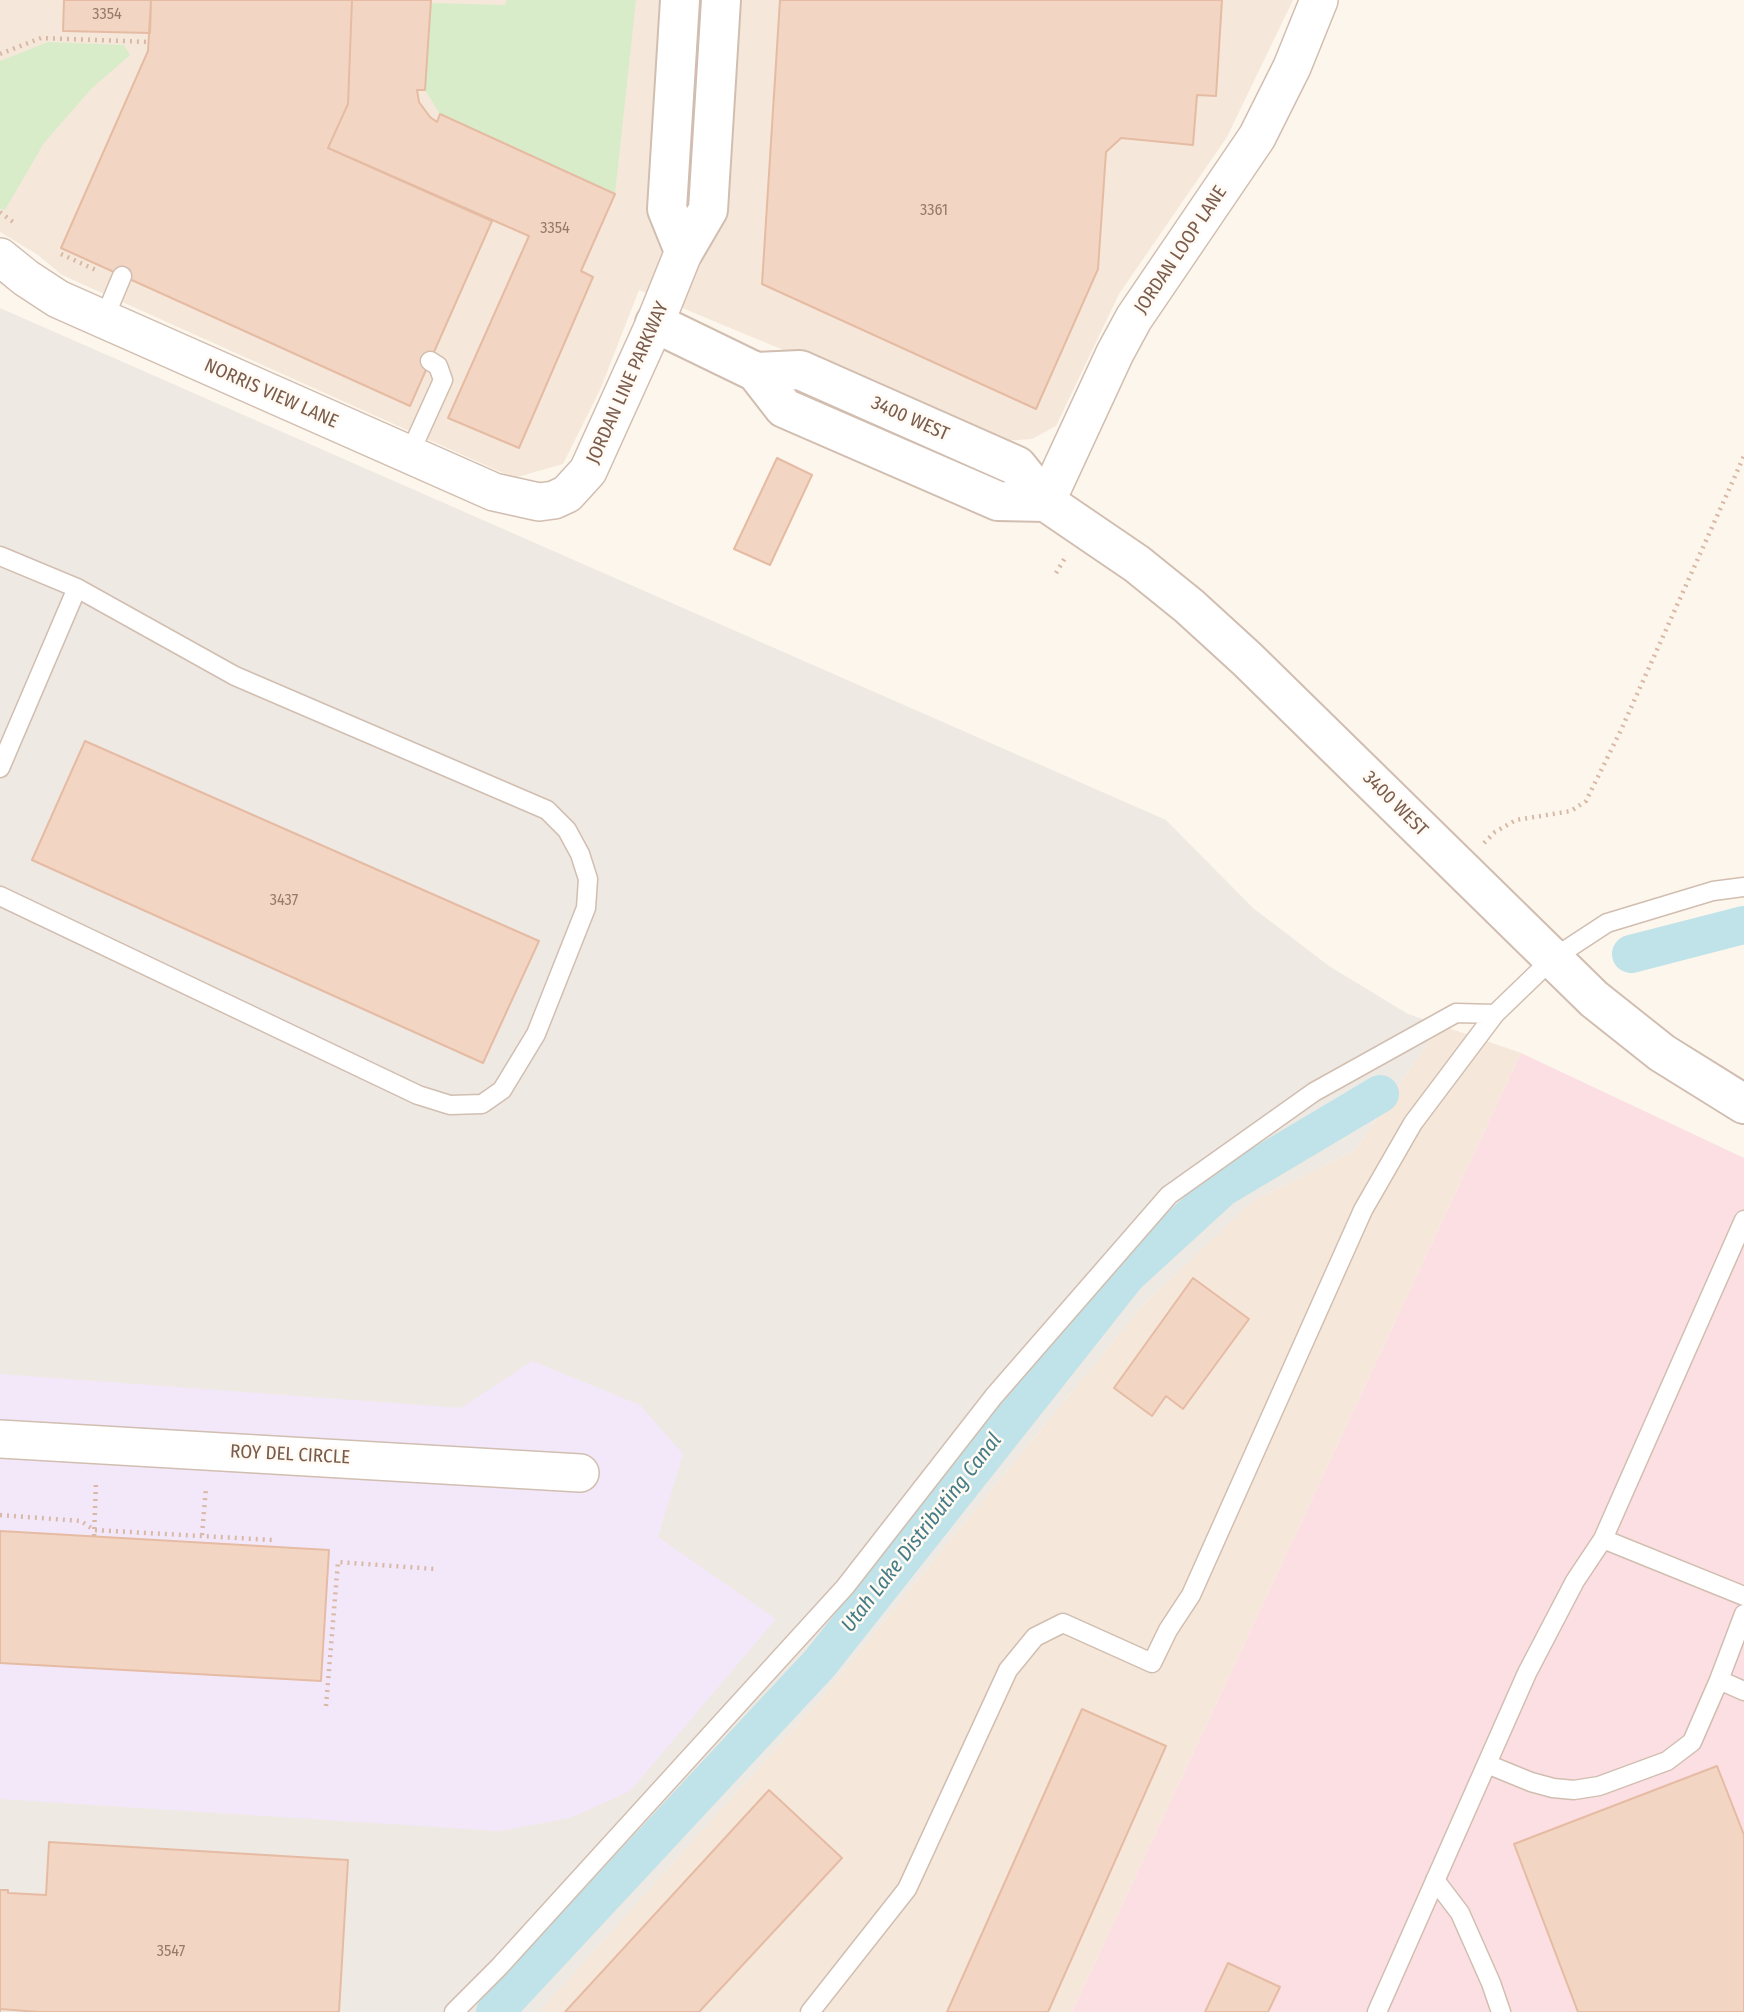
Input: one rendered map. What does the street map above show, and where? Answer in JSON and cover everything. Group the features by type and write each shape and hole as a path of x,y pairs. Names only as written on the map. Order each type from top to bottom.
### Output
{"street":[{"path":"680,0 667,209 684,251"},
{"name":"JORDAN LINE PARKWAY","path":"554,500 567,494 589,471 684,251 708,210 721,0"},
{"name":"JORDAN LOOP LANE","path":"1046,502 1134,318 1257,137 1292,67 1319,0"},
{"name":"NORRIS VIEW LANE","path":"0,257 39,288 408,456 508,497 539,502 554,500"},
{"name":"3400 WEST","path":"655,323 756,373 784,408 998,501 1046,502 1137,564 1189,606 1247,659 1594,999 1662,1053 1744,1104"},
{"name":"ROY DEL CIRCLE","path":"0,1438 580,1473"}],"lane":[{"path":"104,319 122,276"},
{"path":"408,456 443,380 438,366 430,361"},
{"path":"0,556 77,588 235,676 547,810 567,830 580,855 588,879 586,908 536,1034 502,1090 482,1104 450,1105 418,1095 0,896"},
{"path":"0,768 77,588"},
{"path":"810,2012 907,1889 1008,1670 1035,1637 1063,1623 1152,1663 1168,1630 1191,1595 1363,1210 1413,1123 1495,1014 1552,959 1607,923 1713,891 1744,887"},
{"path":"454,2012 499,1967 845,1587 994,1396 1169,1195 1314,1093 1456,1013 1495,1014"},
{"path":"1377,2012 1533,1662 1575,1581 1603,1539 1744,1220"},
{"path":"1603,1539 1744,1596"},
{"path":"1487,1764 1531,1782 1574,1790 1599,1786 1667,1761 1692,1742 1744,1614"},
{"path":"1719,1680 1744,1691"},
{"path":"1436,1880 1460,1913 1501,2012"}],"path":[{"path":"0,54 41,38 149,42"},
{"path":"1460,869 1495,832 1516,820 1571,811 1586,801 1621,730 1744,456"},
{"path":"1056,573 1065,558"},
{"path":"94,1536 96,1482"},
{"path":"202,1535 205,1489"},
{"path":"0,1515 81,1521 94,1530 273,1539"},
{"path":"326,1706 338,1562 435,1569"}],"shaded area":[{"path":"0,0 1293,0 1227,137 1119,294 1056,426 1032,439 1002,441 639,290 600,390 563,464 514,478 62,275 38,255 0,232"},
{"path":"0,308 1166,820 1253,908 1329,966 1408,1014 1440,1025 1355,1150 1254,1200 1142,1306 816,1704 539,2012 0,2012"},
{"path":"1440,1025 1521,1053 1072,2012 539,2012 816,1704 1142,1306 1254,1200 1355,1150"},
{"path":"1521,1053 1744,1158 1744,2012 1072,2012"},
{"path":"532,1361 640,1405 683,1454 658,1537 776,1619 630,1791 570,1818 499,1831 0,1799 0,1374 461,1408"}],"green space":[{"path":"507,0 636,0 615,194 440,114 425,90 431,3 505,5"},
{"path":"48,42 124,45 130,55 92,88 44,143 5,210 0,209 0,61"}],"building":[{"path":"64,0 151,0 150,33 63,31"},
{"path":"151,0 352,0 348,104 328,148 492,221 410,406 61,248 148,51"},
{"path":"352,0 431,0 425,90 417,90 419,102 430,117 437,122 440,114 615,194 581,271 593,277 519,448 448,418 529,236 328,148 348,104"},
{"path":"780,0 1222,0 1216,96 1197,95 1193,145 1121,138 1106,152 1098,269 1036,409 762,284"},
{"path":"777,458 812,475 770,565 734,549"},
{"path":"85,741 539,941 483,1063 32,860"},
{"path":"1193,1278 1249,1319 1183,1409 1166,1396 1152,1416 1114,1388"},
{"path":"0,1531 329,1550 321,1681 0,1663"},
{"path":"1082,1709 1166,1746 1048,2012 947,2012"},
{"path":"1717,1766 1744,1835 1744,2012 1578,2012 1514,1844"},
{"path":"769,1790 842,1858 699,2012 565,2012"},
{"path":"49,1842 348,1860 339,2012 39,2012 0,2009 0,1890 8,1890 8,1893 46,1895"},
{"path":"1228,1963 1280,1987 1268,2012 1205,2012"}],"waterway":[{"name":"Utah Lake Distributing Canal","path":"1631,954 1744,925"},
{"name":"Utah Lake Distributing Canal","path":"495,2012 820,1663 1127,1275 1222,1188 1380,1094"}]}
